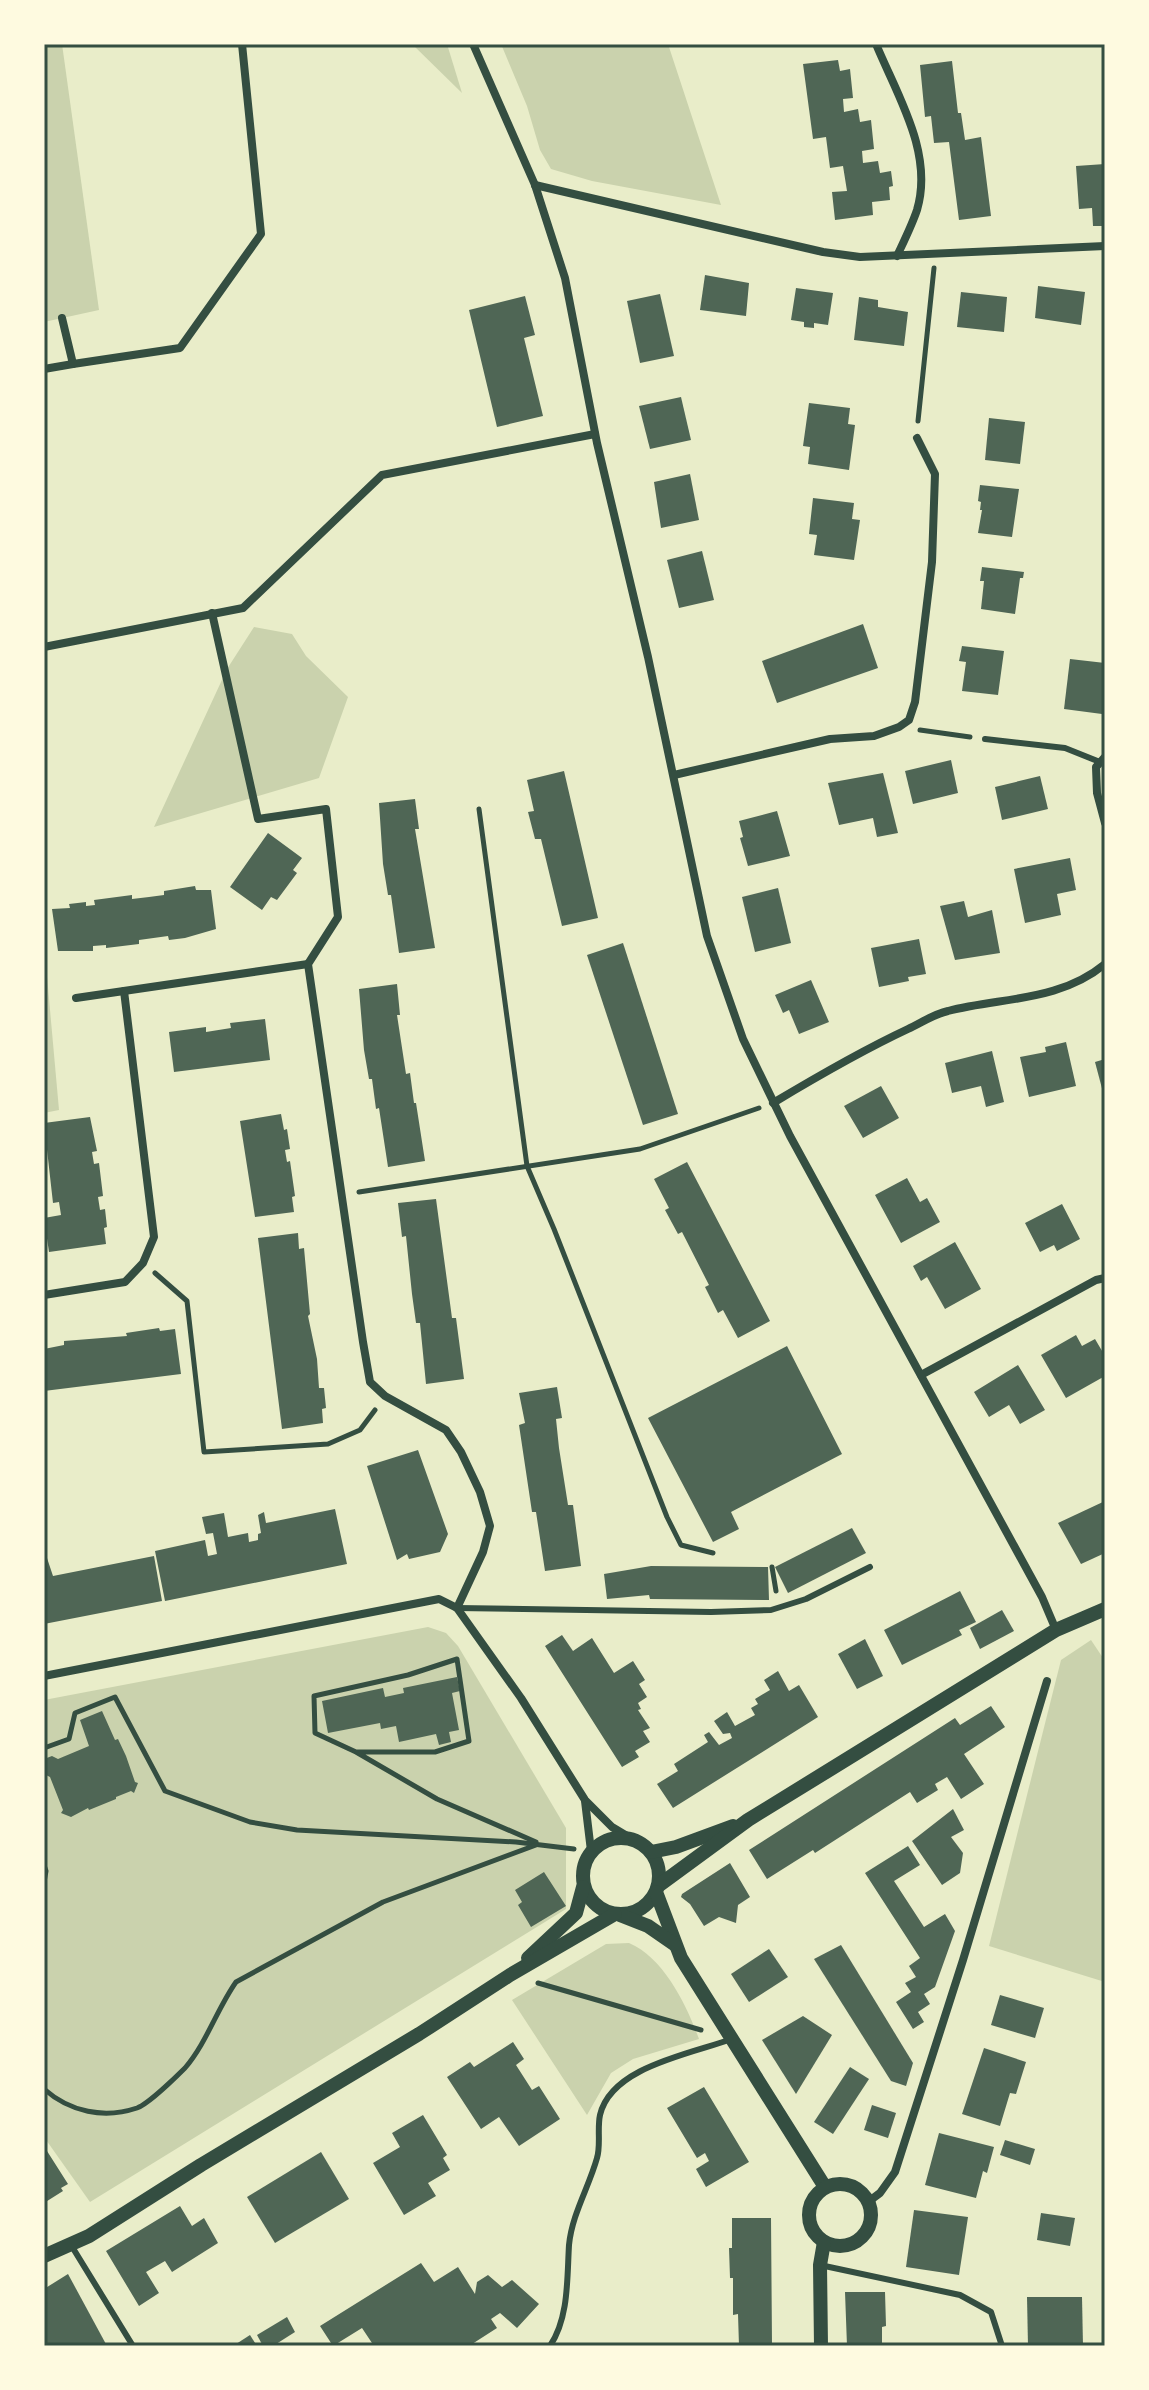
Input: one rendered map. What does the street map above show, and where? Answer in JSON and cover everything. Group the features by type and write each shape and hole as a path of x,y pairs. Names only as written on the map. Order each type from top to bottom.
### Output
{"street":[{"path":"44,369 180,348 261,234 242,44"},
{"path":"473,44 535,185 565,278 595,434 674,775 707,936 743,1039 773,1103 1042,1597 1056,1630"},
{"path":"876,44 916,142 921,162 917,208 897,256"},
{"path":"535,185 823,252 860,257 1105,246"},
{"path":"62,318 73,364"},
{"path":"44,647 243,608 382,475 595,434"},
{"path":"674,775 830,739 874,736 909,720 915,702 932,562 935,474 917,438"},
{"path":"212,613 258,819 326,809 338,917 308,964 370,1382 385,1396 446,1430 461,1452 480,1492 490,1526 483,1552 457,1608"},
{"path":"1103,760 1096,767 1097,793 1105,823"},
{"path":"76,998 308,964"},
{"path":"773,1103 859,1052 945,1011 1059,991 1086,979 1105,964"},
{"path":"44,1295 125,1282 143,1263 154,1237 124,991"},
{"path":"921,1375 1096,1280 1105,1278"},
{"path":"44,1676 439,1599 457,1608 521,1698 585,1800 612,1827 651,1852 660,1874 657,1889 674,1944 825,2187"},
{"path":"44,2256 89,2236 510,1975 617,1914 634,1913 646,1905 657,1889 748,1820 1056,1630 1105,1609"},
{"path":"868,2202 880,2193 895,2172 1047,1681"},
{"path":"585,1800 591,1851"},
{"path":"651,1852 676,1847 748,1820"},
{"path":"510,1975 576,1913 585,1862 591,1851 603,1842 617,1838 632,1839"},
{"path":"583,1887 590,1900 601,1909 648,1926 674,1944"},
{"path":"838,2183 850,2185 861,2191 868,2202 871,2212 865,2234 846,2245 835,2246 824,2242 814,2233 809,2220 810,2207 815,2195 825,2187 838,2183"},
{"path":"821,2346 820,2265 824,2242"}],"lane":[{"path":"985,739 1065,748 1103,760"},
{"path":"457,1608 771,1610 806,1599 870,1567"},
{"path":"550,2346 560,2332 570,2236 598,2156 600,2115 611,2091 632,2074 732,2039"},
{"path":"71,2245 133,2346"},
{"path":"820,2265 960,2295 991,2312 1002,2346"}],"path":[{"path":"917,438 935,254"},
{"path":"905,723 921,730 985,739"},
{"path":"479,809 527,1166 667,1517 681,1545 713,1553"},
{"path":"342,1195 640,1149 773,1103"},
{"path":"143,1263 187,1301 204,1452 328,1444 360,1430 385,1396"},
{"path":"772,1567 780,1607"},
{"path":"356,1752 435,1752 469,1741 457,1659 408,1675 314,1696 315,1733 356,1752 437,1799 540,1844"},
{"path":"44,1748 69,1739 75,1713 115,1697 165,1791 250,1822 297,1830 540,1844 591,1851"},
{"path":"44,2089 56,2099 98,2115 140,2107 185,2067 236,1982 383,1902 540,1844"},
{"path":"44,1865 44,1882"},
{"path":"510,1975 732,2039"}],"green space":[{"path":"44,44 62,44 99,310 44,322"},
{"path":"412,44 447,44 462,93"},
{"path":"501,44 668,44 721,205 592,181 551,169 540,150 527,106"},
{"path":"254,627 292,634 306,656 348,697 319,778 154,827 227,669"},
{"path":"44,943 59,1110 44,1113"},
{"path":"428,1627 446,1633 458,1646 566,1828 566,1909 90,2202 44,2137 44,1700"},
{"path":"1091,1640 1105,1661 1105,1982 989,1946 1061,1660"},
{"path":"629,1943 653,1959 663,1971 688,2011 699,2039 633,2059 611,2073 587,2115 512,2000 606,1944"}],"building":[{"path":"838,60 840,71 850,69 853,98 843,99 844,112 858,109 860,122 871,120 874,149 862,151 863,163 878,161 880,173 891,171 893,186 889,187 890,200 872,202 873,215 835,220 832,192 847,191 843,166 830,168 826,137 813,139 803,64"},
{"path":"952,61 958,113 961,113 965,140 981,137 991,216 959,220 949,142 934,143 931,116 925,117 920,65"},
{"path":"1105,164 1105,226 1093,226 1092,208 1079,209 1076,166"},
{"path":"705,275 749,283 746,316 700,310"},
{"path":"1038,286 1085,292 1081,325 1035,318"},
{"path":"796,288 833,293 828,325 814,323 814,328 804,327 804,322 791,320"},
{"path":"961,292 1007,297 1004,332 957,327"},
{"path":"660,294 674,356 640,363 627,301"},
{"path":"525,296 535,335 524,338 543,416 497,427 469,310"},
{"path":"859,297 878,300 878,307 908,312 904,346 854,340"},
{"path":"681,397 691,440 650,449 639,406"},
{"path":"809,403 850,408 848,424 855,425 849,470 808,464 810,447 803,446"},
{"path":"989,418 1025,422 1020,464 985,460"},
{"path":"690,474 699,520 661,528 654,482"},
{"path":"980,485 1019,489 1012,537 978,533 982,510 978,501"},
{"path":"813,498 854,503 852,519 860,520 854,560 814,555 817,535 809,534"},
{"path":"702,551 714,600 679,608 667,560"},
{"path":"982,567 1024,572 1023,578 1020,578 1015,614 981,609"},
{"path":"863,624 878,668 777,703 762,661"},
{"path":"962,646 1004,651 998,695 962,691 966,662 959,661"},
{"path":"1070,659 1105,663 1102,714 1064,709"},
{"path":"951,760 958,793 913,804 905,771"},
{"path":"564,771 598,918 562,926 541,839 535,839 528,812 534,811 527,780"},
{"path":"883,773 898,833 877,837 873,818 839,825 828,783"},
{"path":"1040,776 1048,809 1002,820 995,787"},
{"path":"415,799 419,829 415,829 435,948 399,953 383,864 379,803"},
{"path":"777,811 790,856 748,866 739,821"},
{"path":"268,833 302,858 293,870 297,873 277,900 271,897 262,910 230,887"},
{"path":"1070,858 1076,890 1057,894 1061,915 1025,923 1014,869"},
{"path":"195,886 196,890 211,890 216,929 185,938 169,940 168,936 139,940 139,944 106,948 106,945 93,946 93,951 58,951 52,909 70,908 69,904 86,902 86,906 95,905 94,900 132,895 132,899 164,895 164,891"},
{"path":"778,888 791,943 755,952 742,897"},
{"path":"964,901 968,917 992,910 1000,953 955,960 940,906"},
{"path":"919,939 926,974 879,987 871,948"},
{"path":"623,943 678,1114 643,1125 587,955"},
{"path":"811,980 829,1022 799,1034 789,1010 783,1013 775,995"},
{"path":"397,984 400,1015 397,1015 406,1074 410,1073 425,1161 388,1167 379,1108 376,1109 364,1050 359,989"},
{"path":"265,1019 270,1060 174,1072 169,1032 206,1027 206,1032 231,1028 230,1023"},
{"path":"1066,1042 1076,1086 1029,1097 1020,1057 1046,1052 1045,1047"},
{"path":"992,1051 1004,1102 986,1107 981,1086 952,1093 945,1063"},
{"path":"1105,1059 1105,1096 1104,1096 1095,1062"},
{"path":"881,1086 899,1118 863,1138 844,1106"},
{"path":"281,1114 290,1149 285,1150 287,1162 290,1161 294,1212 255,1217 240,1121"},
{"path":"90,1117 97,1151 92,1152 94,1164 99,1163 103,1196 98,1197 100,1210 105,1209 106,1244 49,1252 44,1218 61,1215 59,1202 53,1203 44,1123"},
{"path":"687,1162 770,1321 738,1338 723,1310 718,1313 705,1287 709,1285 682,1232 678,1234 665,1210 669,1208 654,1179"},
{"path":"907,1178 920,1202 927,1198 940,1222 901,1243 875,1195"},
{"path":"436,1199 452,1318 456,1318 464,1379 426,1384 420,1323 416,1323 406,1236 402,1237 398,1203"},
{"path":"1062,1204 1080,1239 1057,1251 1054,1245 1040,1252 1025,1223"},
{"path":"298,1233 299,1249 304,1248 308,1316 317,1359 319,1388 324,1388 326,1408 322,1409 323,1423 282,1429 258,1238"},
{"path":"955,1242 981,1289 945,1309 927,1277 921,1281 913,1266"},
{"path":"159,1328 160,1331 175,1329 181,1374 44,1391 44,1349 64,1345 64,1341 127,1336 126,1333"},
{"path":"1076,1335 1082,1346 1095,1339 1105,1356 1105,1376 1066,1398 1041,1355"},
{"path":"787,1346 842,1454 731,1512 739,1529 713,1542 648,1418"},
{"path":"1018,1365 1045,1410 1020,1424 1009,1405 989,1417 974,1392"},
{"path":"557,1387 562,1418 556,1419 559,1448 568,1505 573,1505 581,1566 545,1571 536,1512 532,1512 519,1425 525,1423 519,1393"},
{"path":"418,1450 448,1534 440,1552 409,1559 407,1554 397,1560 367,1466"},
{"path":"1105,1501 1105,1553 1081,1564 1058,1523"},
{"path":"335,1509 347,1564 165,1601 155,1551 205,1540 208,1556 217,1554 213,1533 206,1534 202,1517 224,1513 228,1537 248,1533 249,1542 258,1540 261,1533 258,1515 264,1512 266,1523"},
{"path":"852,1528 866,1553 788,1593 775,1567"},
{"path":"154,1556 162,1601 44,1624 44,1559 47,1558 53,1576"},
{"path":"651,1566 768,1567 769,1600 650,1599 649,1595 607,1599 604,1574"},
{"path":"960,1591 976,1622 959,1630 962,1635 902,1665 884,1630"},
{"path":"1002,1610 1014,1631 980,1649 970,1628"},
{"path":"562,1635 573,1651 592,1638 614,1673 633,1661 645,1680 639,1684 647,1697 638,1703 641,1709 638,1710 650,1728 643,1731 650,1742 635,1751 639,1757 622,1767 545,1646"},
{"path":"865,1639 883,1676 857,1689 838,1654"},
{"path":"778,1671 789,1691 799,1685 818,1717 673,1808 657,1784 678,1771 674,1764 708,1742 704,1735 709,1732 719,1745 732,1738 730,1733 723,1734 714,1721 727,1712 735,1726 755,1715 751,1708 758,1704 755,1699 770,1690 764,1680"},
{"path":"457,1677 460,1691 452,1693 459,1730 449,1732 451,1742 439,1745 436,1734 399,1742 396,1726 381,1729 380,1723 328,1733 322,1701 383,1688 385,1697 404,1693 403,1688"},
{"path":"991,1706 1005,1727 964,1754 984,1784 961,1799 947,1777 935,1784 938,1790 917,1803 910,1792 815,1853 813,1850 767,1879 749,1850 955,1718 960,1725"},
{"path":"102,1711 138,1783 134,1793 131,1791 71,1817 61,1813 63,1810 50,1777 44,1774 44,1759 52,1756 58,1759 89,1746 80,1720"},
{"path":"953,1809 964,1830 951,1837 963,1853 960,1873 942,1885 912,1841"},
{"path":"908,1846 920,1865 894,1881 924,1927 945,1914 955,1931 935,1987 924,1994 930,2004 918,2012 924,2022 913,2029 896,2002 911,1992 905,1983 916,1977 909,1966 920,1958 865,1873"},
{"path":"730,1863 750,1897 738,1905 736,1923 719,1917 704,1926 690,1904 681,1897 682,1894"},
{"path":"544,1872 566,1906 531,1927 518,1905 522,1902 515,1890"},
{"path":"841,1945 913,2063 906,2086 891,2081 814,1959"},
{"path":"769,1949 788,1977 749,2002 731,1974"},
{"path":"1000,1995 1044,2008 1035,2038 991,2025"},
{"path":"803,2016 832,2035 796,2094 762,2040"},
{"path":"513,2042 524,2059 516,2065 532,2090 539,2086 560,2119 519,2146 499,2117 481,2129 447,2077 470,2062 474,2067"},
{"path":"984,2048 1026,2062 1016,2094 1010,2093 1000,2126 962,2114"},
{"path":"850,2067 869,2079 833,2134 814,2122"},
{"path":"704,2087 749,2162 706,2187 696,2169 709,2161 705,2153 697,2158 667,2108"},
{"path":"872,2105 896,2113 888,2138 864,2130"},
{"path":"423,2115 447,2155 443,2158 450,2170 428,2183 436,2196 404,2215 373,2163 400,2147 392,2133"},
{"path":"939,2133 994,2147 976,2198 925,2185"},
{"path":"1005,2140 1035,2149 1030,2165 1000,2155"},
{"path":"47,2151 68,2184 44,2203 44,2153"},
{"path":"321,2152 349,2199 275,2243 247,2197"},
{"path":"180,2206 192,2226 204,2218 218,2243 172,2272 165,2261 146,2272 159,2293 139,2306 106,2251"},
{"path":"914,2210 968,2217 959,2275 906,2267"},
{"path":"1041,2213 1075,2218 1070,2246 1037,2240"},
{"path":"732,2218 771,2218 772,2346 739,2346 738,2314 733,2315 733,2278 730,2278"},
{"path":"421,2263 434,2282 458,2267 475,2294 477,2282 488,2275 502,2287 512,2280 539,2304 517,2328 500,2313 491,2319 497,2328 469,2346 374,2346 362,2328 333,2346 320,2326"},
{"path":"68,2274 107,2346 47,2346 44,2342 44,2289"},
{"path":"845,2292 885,2292 886,2326 882,2327 882,2346 847,2346"},
{"path":"1027,2297 1082,2297 1083,2346 1028,2346"},
{"path":"287,2317 295,2332 273,2346 263,2346 257,2335"},
{"path":"250,2335 257,2346 233,2346"}]}
